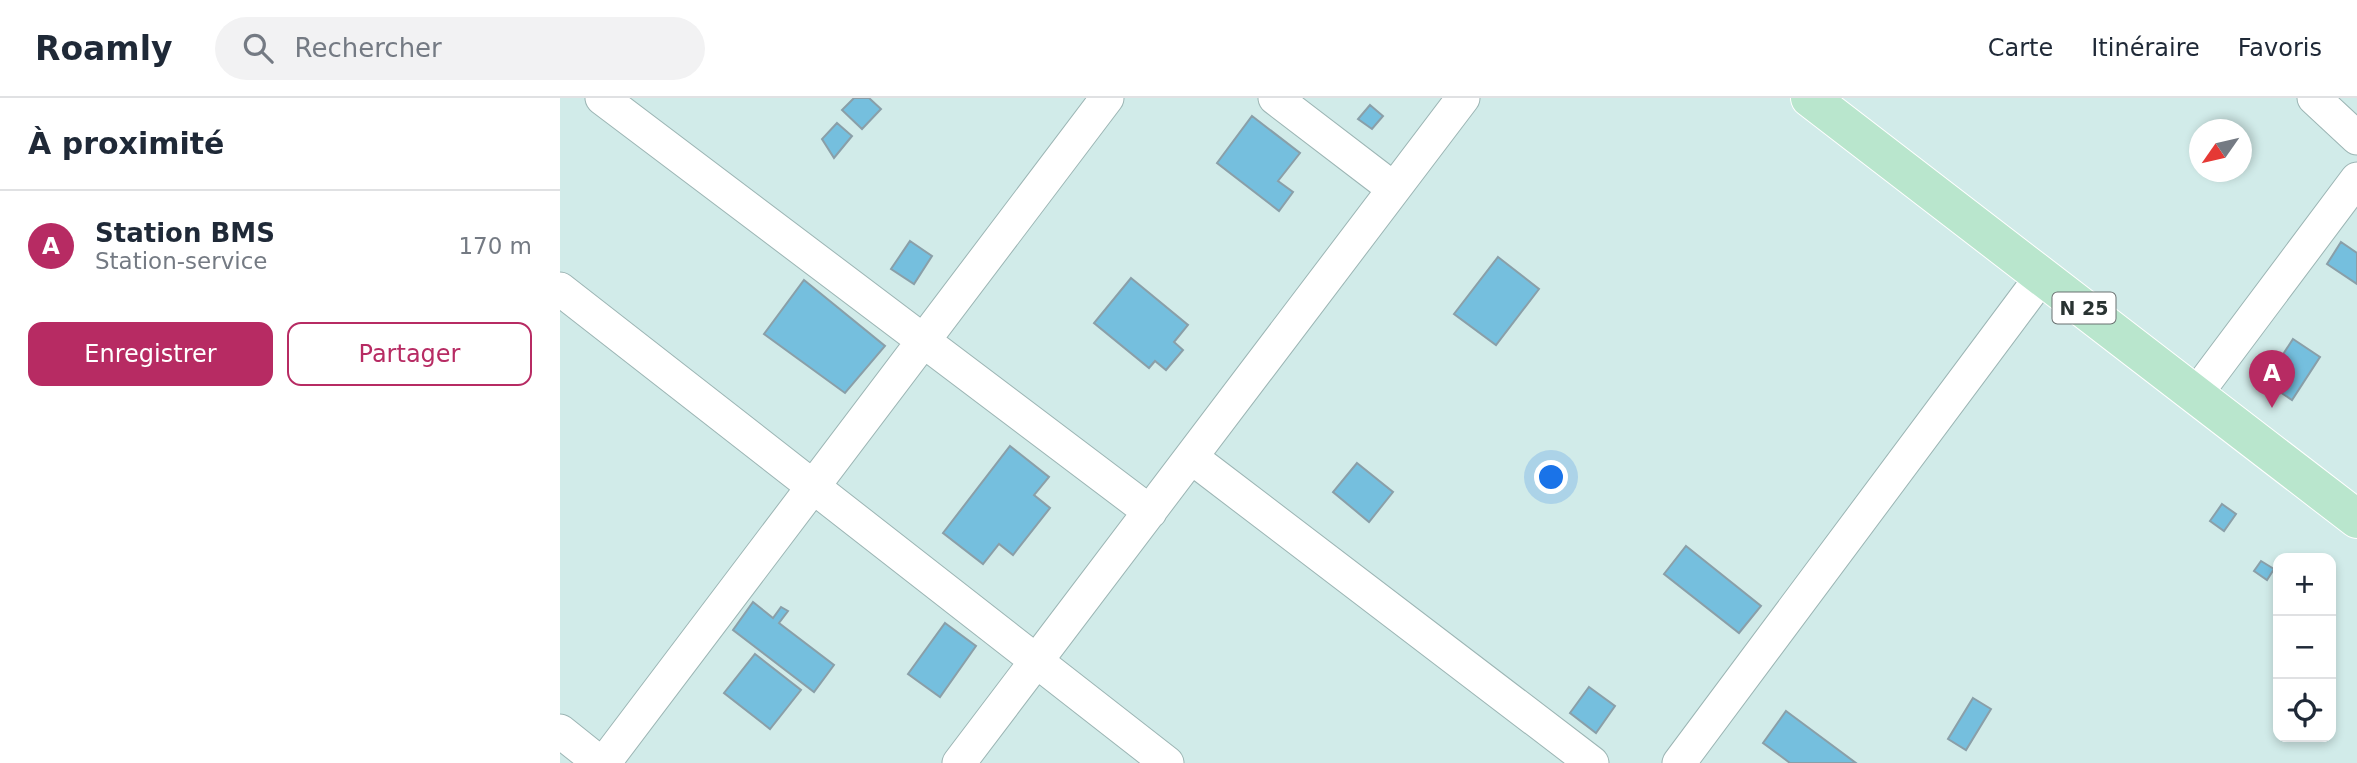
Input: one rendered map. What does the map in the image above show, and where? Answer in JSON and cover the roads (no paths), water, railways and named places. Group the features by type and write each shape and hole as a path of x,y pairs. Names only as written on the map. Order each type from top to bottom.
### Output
{"main road":[{"name":"N 25","path":"1810,98 2357,519"}],"street":[{"path":"602,98 1150,512"},
{"path":"560,731 602,763 1107,98"},
{"path":"1275,98 1394,189"},
{"path":"959,763 1463,98"},
{"path":"2314,98 2357,138"},
{"path":"2196,394 2357,179"},
{"path":"1679,763 2042,275"},
{"path":"560,289 1167,763"},
{"path":"1191,457 1592,763"}],"place":[{"name":"Station BMS","path":"2272,408"}]}
